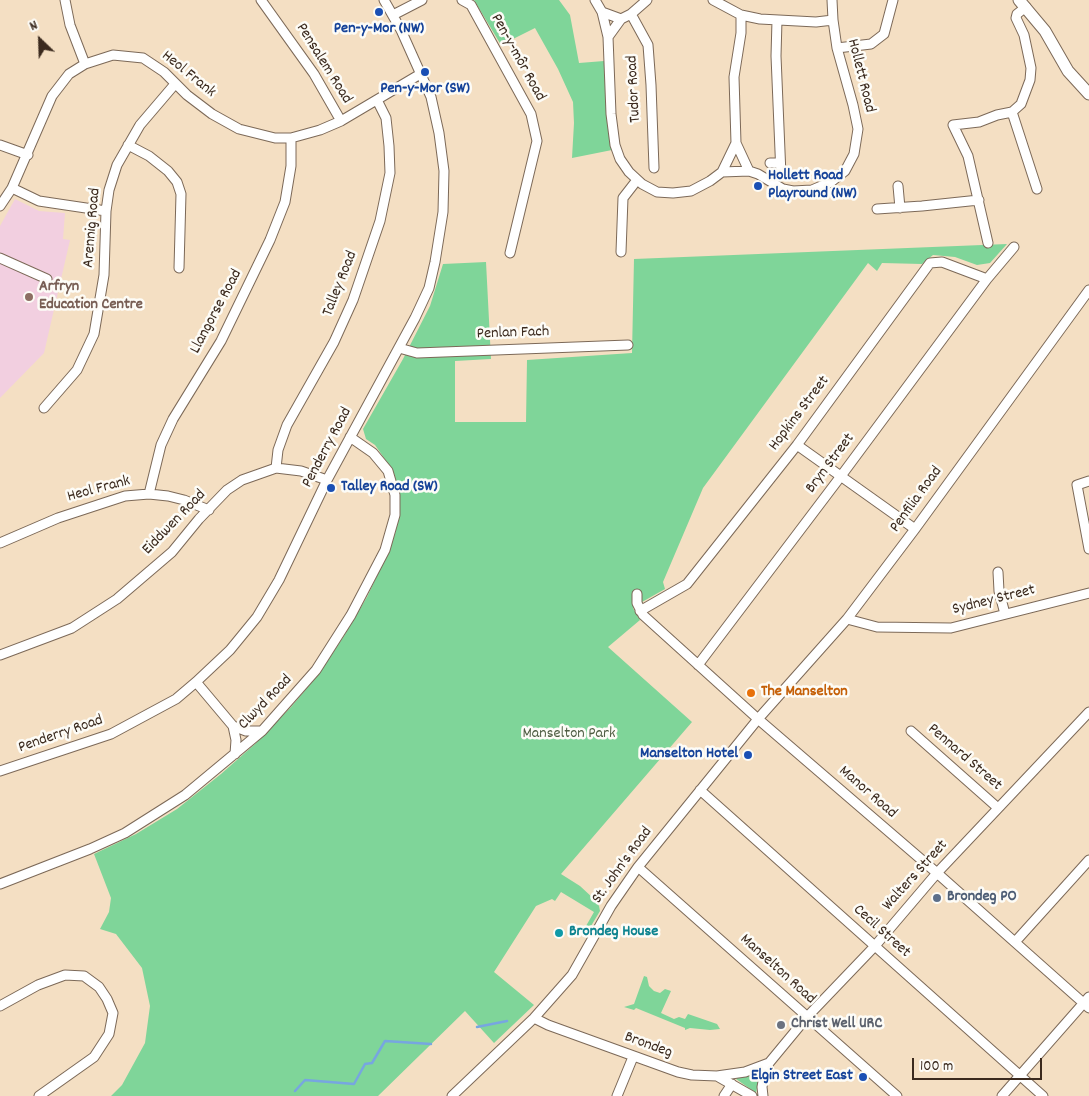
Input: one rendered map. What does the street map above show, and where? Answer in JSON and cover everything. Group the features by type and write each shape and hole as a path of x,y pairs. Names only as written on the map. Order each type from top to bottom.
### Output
{"main road":[{"path":"1023,4 1045,31 1068,71 1089,94"}],"street":[{"path":"65,0 70,25 85,64"},
{"name":"Pensalem Road","path":"261,0 314,74 341,121"},
{"name":"Penderry Road","path":"0,771 112,734 176,699 230,650 257,617 279,580 350,437 415,318 429,288 435,262 443,212 444,171 439,133 431,97 422,74 384,0"},
{"path":"393,16 422,0"},
{"name":"Pen-y-môr Road","path":"462,0 471,6 531,114 537,141 510,253"},
{"path":"595,0 602,12 608,37 611,114 615,145 620,159 629,172 637,180 657,192 692,191 722,172 736,143"},
{"path":"608,37 621,19 634,7 647,0"},
{"path":"712,0 741,15 760,19 816,22 833,20"},
{"name":"Hollett Road","path":"722,172 749,171 758,174 783,189 793,192 812,190 831,182 845,171 854,154 858,129 837,48 832,0"},
{"path":"837,48 871,44 884,34 893,0"},
{"path":"988,243 968,156 953,125 979,122 1012,112 1021,104 1030,80 1031,68 1024,34 1016,18 1023,4"},
{"name":"Tudor Road","path":"634,7 648,45 654,168"},
{"path":"602,12 621,19"},
{"path":"741,15 741,33 734,77 736,143 749,171"},
{"path":"777,20 776,56 781,175"},
{"name":"Heol Frank","path":"0,206 12,188 28,155 52,96 69,74 85,64 113,55 143,58 164,72 175,84 212,114 239,129 275,138 291,138 320,130 341,121 422,74"},
{"name":"Arennig Road","path":"44,408 77,370 94,334 104,275 106,211 109,190 117,166 140,125 175,84"},
{"name":"Talley Road","path":"276,468 278,450 287,425 334,342 349,308 380,220 390,173 386,118 377,100"},
{"path":"1012,112 1037,189"},
{"name":"Llangorse Road","path":"149,494 161,445 173,419 221,341 270,240 285,202 291,166 291,138"},
{"path":"128,144 149,156 168,172 176,182 181,194 179,268"},
{"path":"0,145 28,155"},
{"path":"770,164 780,163"},
{"path":"621,252 623,198 637,180"},
{"path":"898,186 900,208"},
{"path":"12,188 39,201 106,211"},
{"path":"877,209 979,200"},
{"name":"Bryn Street","path":"698,665 987,279 1014,247"},
{"path":"0,258 47,279"},
{"name":"Hopkins Street","path":"640,611 687,584 797,445 930,263 942,262 987,279"},
{"name":"Penfilia Road","path":"758,719 847,620 1089,290"},
{"name":"Penlan Fach","path":"399,348 417,353 628,345"},
{"name":"Clwyd Road","path":"0,884 90,849 124,833 185,795 262,731 316,670 351,615 385,550 395,515 395,495 388,471 373,453 350,437"},
{"path":"797,445 915,529"},
{"name":"Eiddwen Road","path":"0,655 72,628 117,599 172,552 199,519 227,490 242,480 276,468 301,471 328,480"},
{"path":"1089,481 1077,485 1089,549"},
{"name":"Heol Frank","path":"0,543 58,518 126,496 149,494 184,500 209,510"},
{"path":"998,572 998,591 1005,614"},
{"name":"Sydney Street","path":"847,620 877,627 951,628 1089,593"},
{"path":"637,594 636,598 640,611"},
{"name":"Manor Road","path":"640,611 758,719 1087,1003"},
{"path":"196,682 233,726 236,754"},
{"name":"Walters Street","path":"717,1076 745,1072 768,1063 874,947 937,873 1089,712"},
{"name":"St. John's Road","path":"452,1096 534,1018 572,974 611,906 638,867 758,719"},
{"path":"233,726 246,731 262,731"},
{"name":"Pennard Street","path":"911,730 998,808"},
{"name":"Cecil Street","path":"700,790 1043,1096"},
{"path":"1015,942 1089,860"},
{"name":"Manselton Road","path":"638,867 897,1096"},
{"path":"0,1006 38,986 65,975 84,976 99,987 107,998 113,1013 109,1034 94,1057 39,1096"},
{"path":"1002,1096 1087,1003"},
{"name":"Brondeg","path":"534,1018 633,1057 678,1072 692,1075 717,1076 752,1096"},
{"path":"617,1096 633,1057"},
{"path":"763,1096 763,1081 768,1063"},
{"path":"724,1096 732,1084"}],"shaded area":[{"name":"Arfryn Education Centre","path":"15,199 39,211 65,213 63,239 70,240 44,353 0,398 0,226"}],"green space":[{"path":"474,0 559,0 570,15 579,63 604,61 612,150 572,158 573,102 558,69 535,28 501,45"},
{"name":"Manselton Park","path":"1007,244 990,263 977,265 955,257 933,255 922,264 882,263 877,271 868,263 703,488 663,582 665,589 642,602 635,589 633,608 640,620 608,647 692,722 561,874 580,886 599,906 600,911 591,926 586,926 594,912 561,892 555,901 552,899 536,906 494,972 534,1005 494,1043 465,1011 378,1096 111,1096 122,1085 145,1043 150,1006 142,968 116,934 100,929 109,912 111,898 94,854 136,834 177,809 221,774 255,744 291,707 319,674 344,636 367,597 385,559 395,534 400,510 399,491 391,468 375,445 366,439 363,429 403,359 430,306 443,264 486,262 491,359 455,361 455,422 526,422 527,360 632,353 634,259"},
{"path":"644,976 647,977 649,986 654,991 660,993 665,989 671,991 661,1013 674,1019 679,1017 685,1019 688,1014 717,1024 720,1029 690,1028 685,1030 685,1028 636,1008 634,1010 624,1007 634,1004"},
{"path":"760,1073 756,1093 736,1079 737,1078"}],"waterway":[{"path":"477,1027 507,1021"},
{"path":"295,1091 305,1080 354,1084 365,1064 372,1063 385,1041 431,1044"}],"place":[{"name":"Pen-y-Mor (NW)","path":"379,12"},
{"name":"Pen-y-Mor (SW)","path":"425,72"},
{"name":"Hollett Road Playround (NW)","path":"758,186"},
{"name":"Arfryn Education Centre","path":"29,297"},
{"name":"Talley Road (SW)","path":"331,488"},
{"name":"The Manselton","path":"751,693"},
{"name":"Manselton Hotel","path":"748,755"},
{"name":"Brondeg PO","path":"937,898"},
{"name":"Brondeg House","path":"559,933"},
{"name":"Christ Well URC","path":"781,1025"},
{"name":"Elgin Street East","path":"863,1077"}]}
